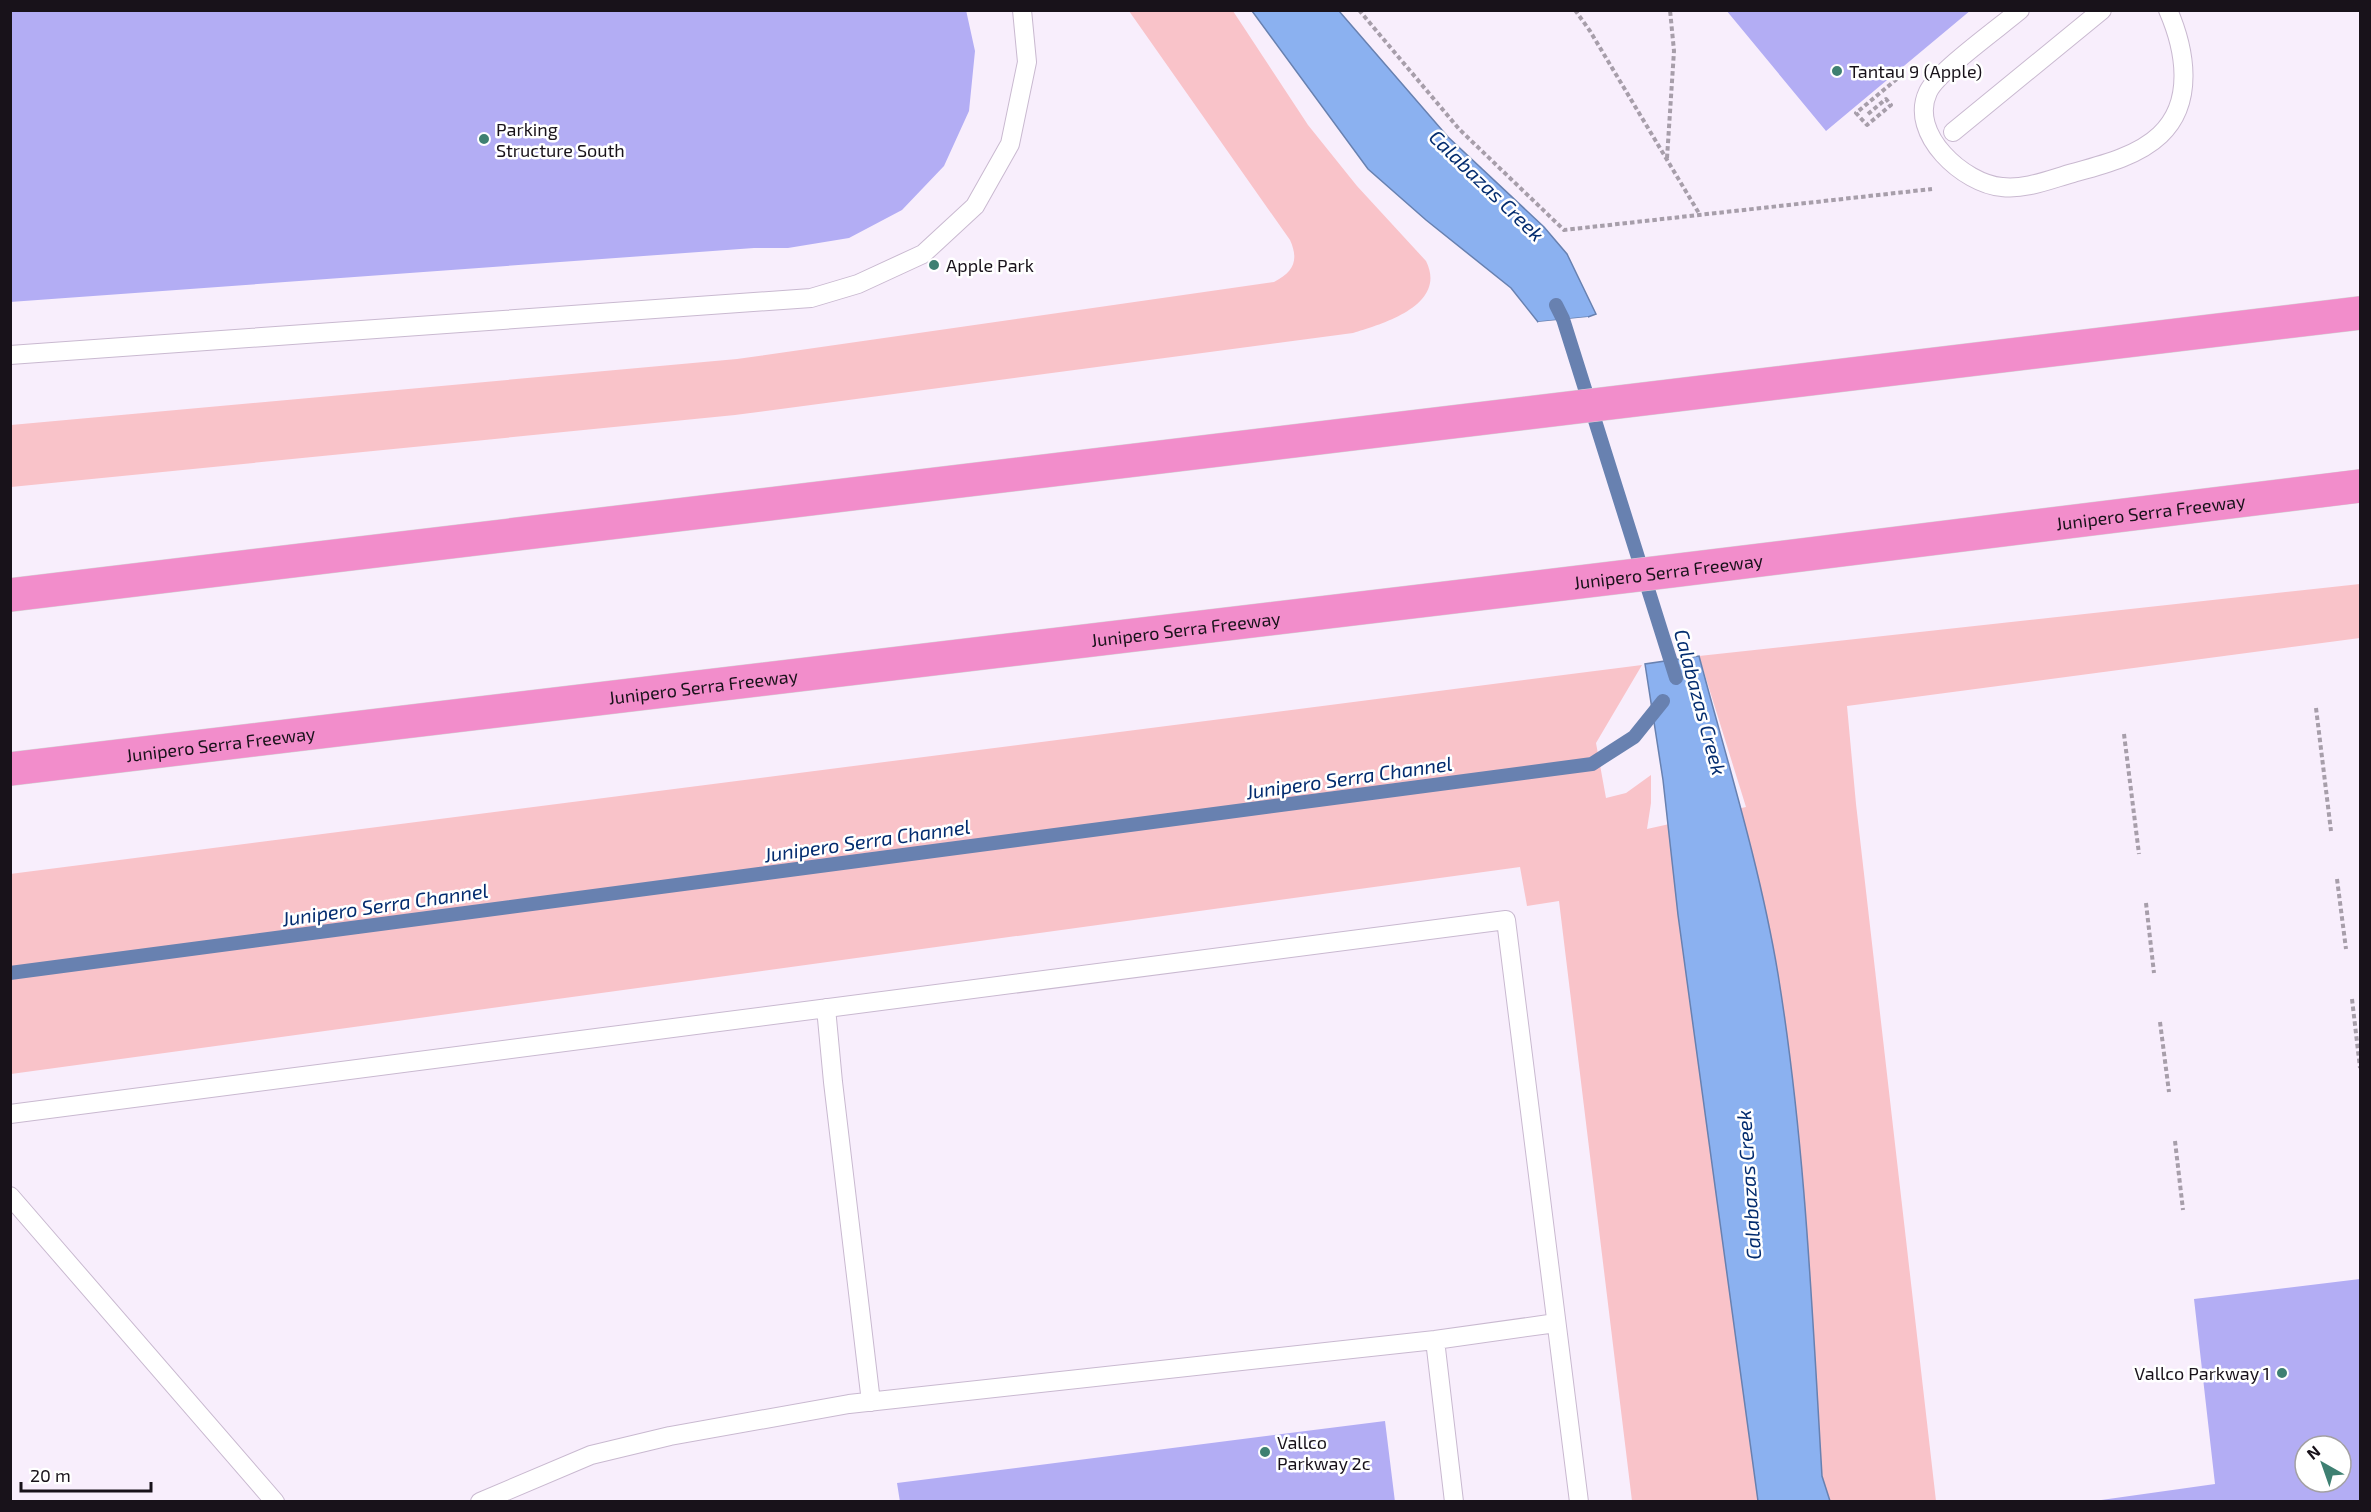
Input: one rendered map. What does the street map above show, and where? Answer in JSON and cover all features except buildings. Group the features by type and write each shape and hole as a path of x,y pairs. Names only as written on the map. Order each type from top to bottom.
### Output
{"highway":[{"path":"10,595 2361,313"},
{"name":"Junipero Serra Freeway","path":"10,769 1671,571 2361,486"}],"lane":[{"path":"10,355 811,298 858,284 922,254 975,206 1010,144 1027,62 1022,10"},
{"path":"2020,10 1945,72 1928,91 1923,111 1929,133 1939,150 1951,162 1980,183 2003,188 2025,186 2091,168 2122,157 2148,144 2162,133 2176,110 2185,72 2177,31 2168,10"},
{"path":"1953,132 2102,10"},
{"path":"10,1114 1506,920 1579,1502"},
{"path":"826,1008 871,1402"},
{"path":"10,1196 274,1502"},
{"path":"480,1502 591,1455 670,1436 871,1402 1435,1340 1556,1323"},
{"path":"1435,1340 1454,1502"}],"path":[{"path":"1359,10 1459,129 1564,230 1980,183"},
{"path":"1575,10 1700,215"},
{"path":"1666,159 1674,51 1670,10"},
{"path":"1867,125 1891,105 1886,99 1868,114"},
{"path":"2316,708 2331,831"},
{"path":"2124,734 2139,854"},
{"path":"2337,879 2346,949"},
{"path":"2146,903 2154,973"},
{"path":"2352,999 2360,1068"},
{"path":"2160,1022 2169,1092"},
{"path":"2175,1141 2183,1210"}],"shaded area":[{"path":"1129,11 1233,11 1308,125 1357,186 1426,261 1430,276 1428,290 1420,301 1395,318 1353,333 735,415 11,487 11,425 737,359 1274,282 1286,274 1293,265 1294,254 1290,240"},
{"path":"2360,584 2360,638 1847,706 1856,804 1936,1501 1632,1501 1559,901 1527,906 1520,867 11,1074 10,874 1642,665 1596,743 1606,798 1626,793 1651,775 1651,803 1647,829 1746,807 1699,656"}],"water":[{"path":"1252,11 1339,11 1448,137 1544,227 1567,254 1596,314 1588,317 1538,322 1511,288 1426,220 1368,169"},
{"path":"1699,656 1762,894 1778,974 1801,1161 1822,1476 1830,1501 1758,1501 1678,915 1663,780 1645,664"}],"pier":[{"path":"1588,317 1588,320 1539,325 1538,322"}],"waterway":[{"name":"Calabazas Creek","path":"1556,305 1563,319 1676,678"},
{"name":"Junipero Serra Channel","path":"10,973 1592,764 1634,737 1663,701"}],"place":[{"name":"Tantau 9 (Apple)","path":"1837,71"},
{"name":"Parking Structure South","path":"484,139"},
{"name":"Apple Park","path":"934,265"},
{"name":"Vallco Parkway 1","path":"2282,1373"},
{"name":"Vallco Parkway 2c","path":"1265,1452"}]}
